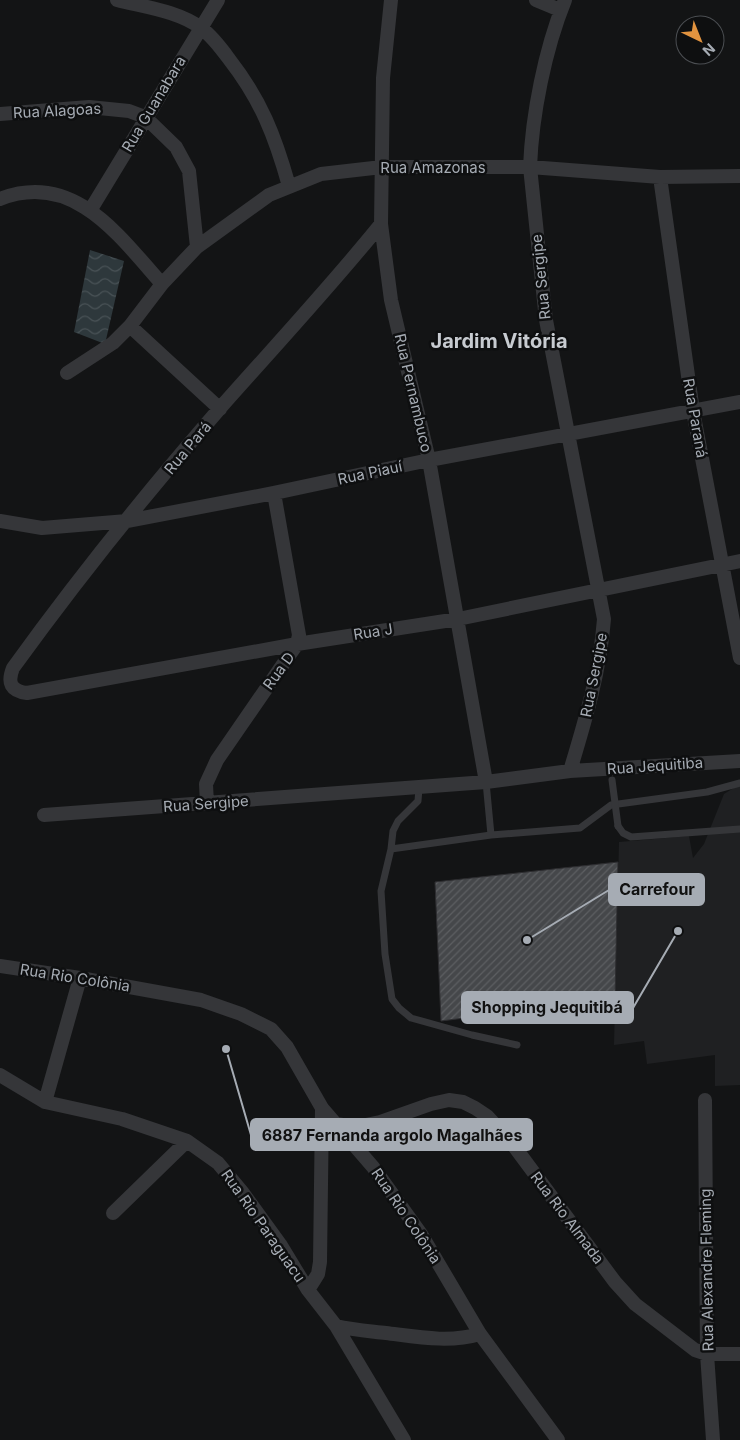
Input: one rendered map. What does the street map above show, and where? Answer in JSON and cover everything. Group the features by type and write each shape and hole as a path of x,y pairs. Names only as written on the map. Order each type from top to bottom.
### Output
{"street":[{"path":"118,0 182,18 201,28 217,43 247,81 264,111 276,141 289,186"},
{"name":"Rua Guanabara","path":"91,210 218,0"},
{"name":"Rua Pernambuco","path":"391,0 383,78 381,224 391,300 429,460 486,782"},
{"path":"536,0 562,5"},
{"name":"Rua Sergipe","path":"44,815 419,788 486,782 570,771 592,696 602,648 604,619 546,320 530,167 531,143 540,90 562,5"},
{"name":"Rua Alagoas","path":"0,114 89,107 128,111 146,118 176,147 189,171 197,247"},
{"name":"Rua Amazonas","path":"67,373 113,343 130,326 162,284 197,247 269,195 321,174 382,167 530,167 660,177 740,176"},
{"name":"Rua Paraná","path":"660,177 693,411 740,658"},
{"path":"0,199 29,192 52,194 91,210 111,227 162,284"},
{"name":"Rua Pará","path":"10,683 13,668 68,592 220,408 346,267 381,224"},
{"path":"130,326 220,408"},
{"name":"Rua Piauí","path":"0,521 42,528 127,521 274,493 429,460 740,402"},
{"name":"Rua D","path":"207,804 206,784 217,760 297,644 299,635 274,493"},
{"name":"Rua J","path":"10,683 17,692 27,693 297,644 458,619 740,561"},
{"name":"Rua Jequitiba","path":"570,771 611,774 740,761"},
{"name":"Rua Rio Colônia","path":"0,966 80,978 201,1000 242,1014 271,1029 287,1047 322,1108 373,1167 421,1234 480,1334 558,1440"},
{"path":"45,1102 80,978"},
{"name":"Rua Rio Paraguacu","path":"0,1075 45,1102 122,1119 188,1141 218,1163 243,1193 308,1290 336,1326 404,1440"},
{"name":"Rua Rio Almada","path":"336,1124 356,1127 380,1122 431,1104 449,1100 463,1102 476,1108 487,1116 511,1142 614,1282 635,1304 679,1340 695,1350 708,1354"},
{"name":"Rua Alexandre Fleming","path":"705,1100 708,1354 713,1440"},
{"path":"308,1290 318,1274 320,1262 322,1108"},
{"path":"112,1213 188,1141"},
{"path":"336,1326 353,1330 437,1339 463,1339 480,1334"},
{"path":"708,1354 740,1354"}],"lane":[{"path":"611,774 618,826 623,834 631,837 740,829"},
{"path":"486,782 491,835"},
{"path":"391,848 491,835 580,828 611,805 707,792 740,783"},
{"path":"419,788 418,800 398,821 392,831 391,848 380,891 385,954 392,999 411,1018 517,1045"}],"shaded area":[{"path":"740,784 740,1085 715,1086 715,1055 647,1064 644,1041 614,1045 619,842 689,836 693,858 704,844 724,794"}],"water":[{"path":"90,250 124,261 105,344 74,332"}],"building":[{"path":"618,862 615,999 441,1021 435,882"}],"place":[{"name":"Shopping Jequitibá","path":"678,931"},
{"name":"Carrefour","path":"527,940"},
{"name":"6887 Fernanda argolo Magalhães","path":"226,1049"}],"district":[{"name":"Jardim Vitória","path":"499,341"}]}
